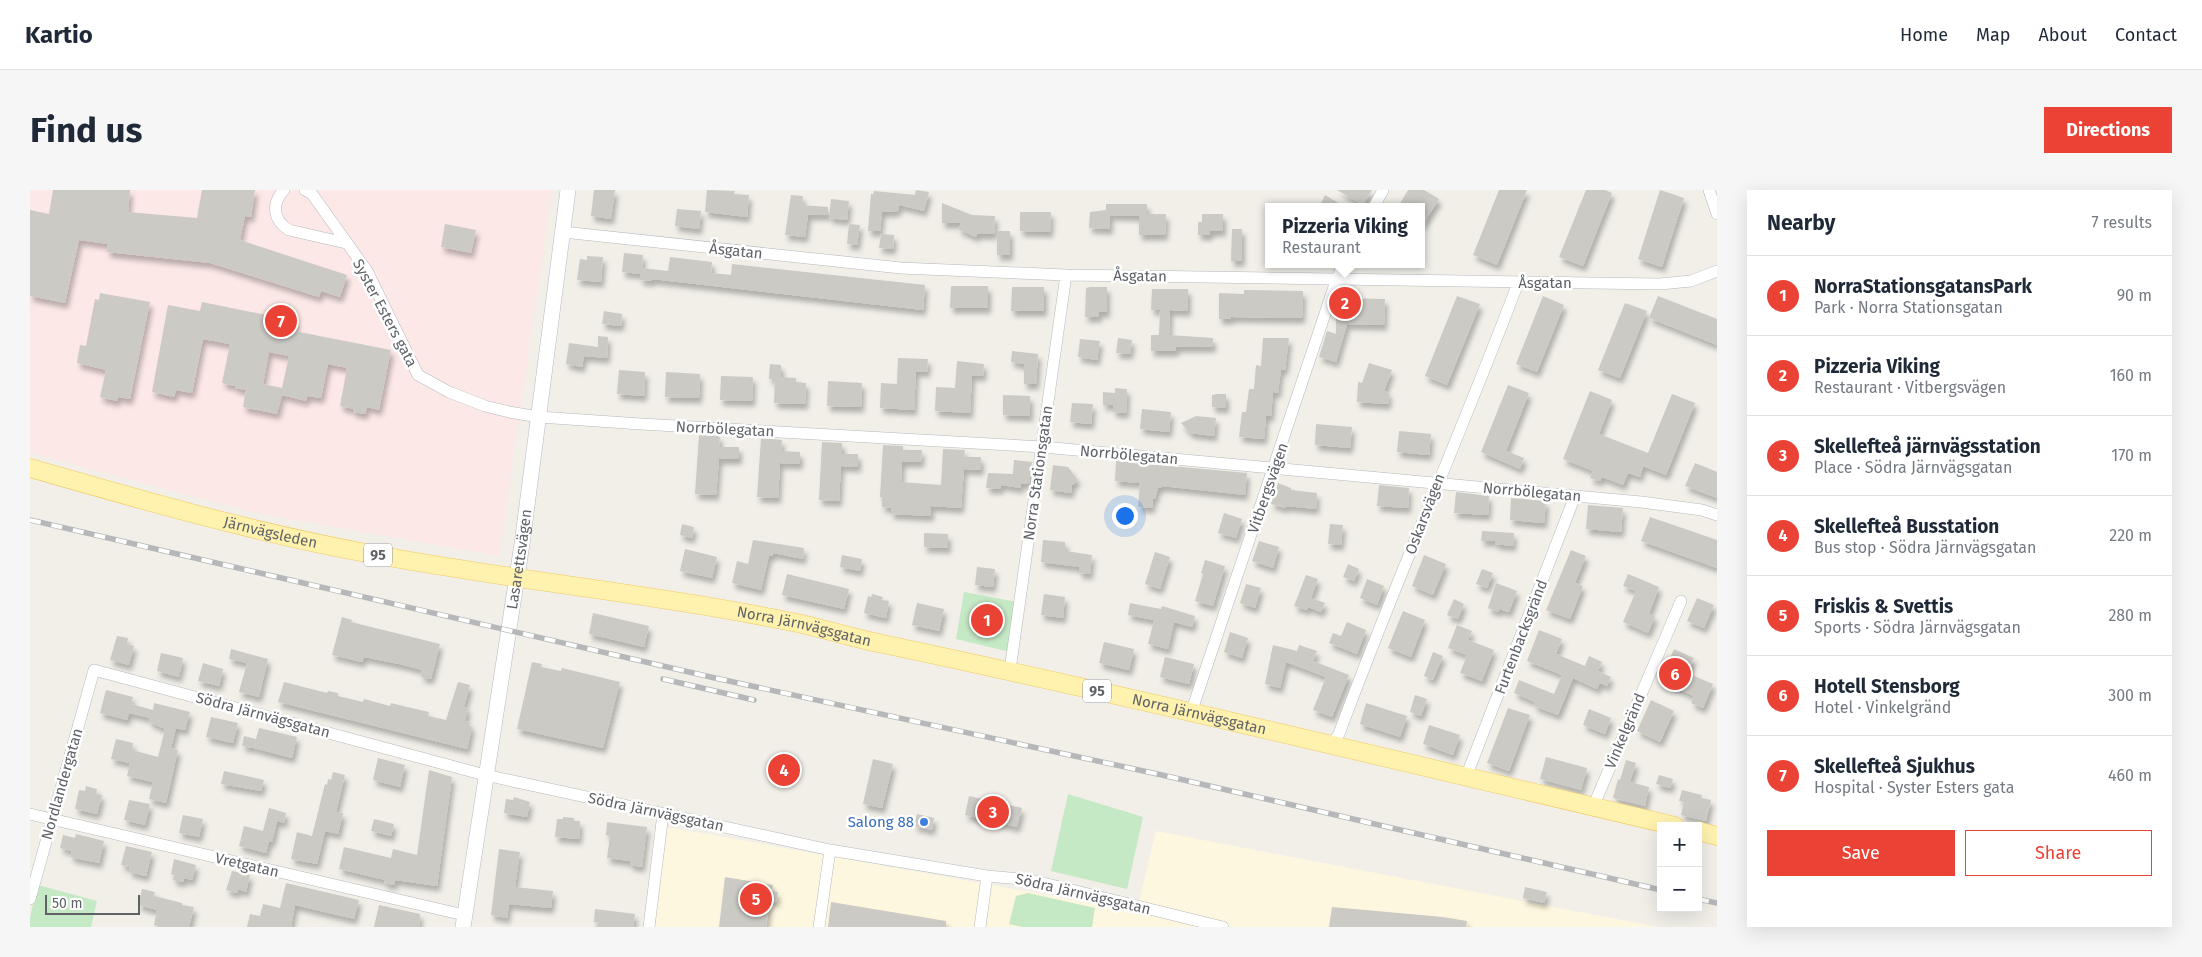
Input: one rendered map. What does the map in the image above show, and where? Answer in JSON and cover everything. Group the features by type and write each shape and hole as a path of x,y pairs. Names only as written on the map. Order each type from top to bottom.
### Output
{"main road":[{"name":"Lasarettsvägen","path":"464,921 485,774 522,544 568,190"},
{"name":"Järnvägsleden","path":"30,468 259,530 366,553 516,578"},
{"name":"Norra Järnvägsgatan","path":"516,578 728,610 1010,670 1658,822"},
{"path":"1702,832 1717,836"}],"street":[{"name":"Syster Esters gata","path":"284,190 277,200 276,209 276,220 282,226 289,230 346,243"},
{"name":"Syster Esters gata","path":"305,190 312,194 367,272 418,375 431,384 485,406 539,417"},
{"path":"1376,203 1383,190"},
{"path":"1709,190 1717,214"},
{"name":"Åsgatan","path":"563,232 901,268 1066,275 1660,284 1691,281 1717,271"},
{"name":"Vitbergsvägen","path":"1191,713 1275,469 1337,278 1342,268"},
{"name":"Norra Stationsgatan","path":"1010,670 1066,275"},
{"name":"Oskarsvägen","path":"1331,745 1339,734 1437,483 1485,371 1518,283"},
{"name":"Norrbölegatan","path":"539,417 1043,447 1642,502 1702,510 1717,515"},
{"name":"Furtenbacksgränd","path":"1466,777 1575,496"},
{"name":"Vinkelgränd","path":"1593,807 1681,601"},
{"name":"Södra Järnvägsgatan","path":"94,670 485,774 830,850 987,876 1031,880 1224,927"},
{"name":"Nordlandergatan","path":"30,898 94,670"},
{"name":"Vretgatan","path":"30,814 464,921"},
{"path":"649,927 663,814"},
{"path":"819,927 830,850"},
{"path":"980,927 987,876"}],"shaded area":[{"path":"30,190 552,190 499,556 256,513 30,453"},
{"path":"667,827 1137,911 1156,831 1658,927 654,927"}],"green space":[{"path":"964,592 1017,602 1010,652 956,639"},
{"path":"1068,794 1143,817 1127,889 1051,871"},
{"path":"38,885 97,901 91,927 30,927 30,917"},
{"path":"1028,893 1095,908 1092,927 1022,927 1009,924 1016,896"}],"building":[{"path":"53,190 130,190 128,212 197,218 202,190 255,190 251,217 245,216 240,240 347,275 340,297 321,291 319,297 210,263 107,252 108,244 79,240 65,303 30,296 30,210 49,214"},
{"path":"594,190 615,190 611,219 591,216"},
{"path":"707,190 735,191 734,194 749,195 747,217 705,212"},
{"path":"916,190 929,192 924,211 899,205 898,211 882,212 880,231 868,231 871,194 874,191 915,195"},
{"path":"1337,190 1372,190 1364,203 1360,203"},
{"path":"1408,190 1424,190 1439,199 1425,221 1425,203 1400,203"},
{"path":"1499,190 1527,190 1497,265 1473,255"},
{"path":"1586,190 1605,190 1612,193 1583,266 1559,257"},
{"path":"1660,190 1684,198 1662,267 1638,259"},
{"path":"791,195 803,196 802,205 828,207 828,215 808,215 805,237 785,235"},
{"path":"1325,195 1338,203 1321,203"},
{"path":"831,199 849,201 847,220 829,218"},
{"path":"942,203 972,215 995,216 994,234 977,234 976,237 958,229 961,223 942,223"},
{"path":"1106,204 1147,204 1147,214 1166,214 1165,235 1139,235 1139,216 1110,215 1110,229 1089,228 1090,212 1106,210"},
{"path":"677,209 701,211 699,229 675,226"},
{"path":"1020,212 1051,212 1050,232 1020,231"},
{"path":"1202,214 1223,214 1223,231 1210,231 1210,235 1198,235 1198,222 1202,222"},
{"path":"445,224 476,230 471,253 441,247"},
{"path":"849,224 860,225 857,245 847,244"},
{"path":"1232,229 1242,229 1242,261 1231,261"},
{"path":"997,231 1010,231 1010,255 997,255"},
{"path":"881,234 894,235 893,249 879,248"},
{"path":"624,253 643,255 642,268 668,271 670,257 712,262 711,273 731,275 732,264 925,285 923,310 652,279 652,281 640,280 641,274 622,272"},
{"path":"587,256 603,257 601,282 577,280 580,259 587,260"},
{"path":"951,286 988,286 988,308 950,308"},
{"path":"1012,287 1044,287 1044,311 1011,311"},
{"path":"1107,287 1107,312 1099,312 1099,317 1085,317 1086,288"},
{"path":"1152,289 1188,289 1188,311 1170,310 1169,335 1213,338 1213,347 1176,347 1176,351 1151,351 1151,335 1159,335 1160,310 1151,310"},
{"path":"1244,290 1303,291 1302,318 1231,317 1231,319 1219,319 1219,293 1244,294"},
{"path":"100,293 150,302 130,399 118,397 117,401 100,397 106,370 77,363 80,345 86,346 95,299 99,300"},
{"path":"1457,296 1480,304 1447,385 1425,376"},
{"path":"1543,296 1564,305 1537,372 1516,364"},
{"path":"1658,296 1717,319 1717,345 1649,318"},
{"path":"1338,298 1385,299 1384,325 1347,324 1336,362 1319,357 1327,331 1336,334 1336,304"},
{"path":"202,302 296,321 294,331 391,350 379,410 367,407 365,414 353,412 353,409 340,406 347,368 328,364 321,398 307,396 306,401 282,395 277,414 243,407 246,390 222,383 230,344 203,339 192,393 176,390 174,397 152,392 168,305 200,311","holes":["269,352 289,356 282,388 263,384"]},
{"path":"1625,303 1647,311 1620,378 1598,370"},
{"path":"604,311 622,314 621,326 602,324"},
{"path":"598,336 608,337 607,358 584,356 582,367 566,364 569,343 598,347"},
{"path":"1118,338 1132,340 1130,354 1116,353"},
{"path":"1263,338 1289,338 1285,370 1281,369 1278,393 1273,392 1271,416 1266,416 1264,439 1239,437 1242,412 1246,412 1249,389 1254,389 1256,365 1261,366"},
{"path":"1080,339 1100,341 1097,360 1078,357"},
{"path":"1012,351 1038,354 1036,384 1024,384 1024,364 1011,362"},
{"path":"898,358 928,359 927,372 916,371 914,410 880,408 881,383 897,384"},
{"path":"957,361 984,364 983,376 972,375 970,413 935,411 936,387 955,388"},
{"path":"1369,363 1392,370 1384,391 1389,393 1388,404 1357,402 1358,382 1362,383"},
{"path":"770,364 781,365 781,377 796,378 796,382 806,383 805,404 774,403 775,379 769,379"},
{"path":"619,370 645,372 644,396 617,394"},
{"path":"666,372 700,374 699,398 665,397"},
{"path":"721,376 753,377 752,401 720,400"},
{"path":"828,381 862,383 861,407 827,406"},
{"path":"1508,385 1529,393 1506,451 1524,458 1520,469 1481,452"},
{"path":"1115,388 1127,389 1126,413 1113,412 1113,405 1103,405 1103,392 1115,393"},
{"path":"1590,391 1612,400 1599,434 1648,453 1672,394 1695,403 1666,475 1643,466 1640,477 1628,473 1623,485 1602,477 1600,481 1590,478 1593,471 1563,459"},
{"path":"1226,394 1226,408 1212,407 1212,395"},
{"path":"1003,395 1030,396 1030,416 1003,415"},
{"path":"1072,403 1093,404 1091,424 1070,422"},
{"path":"1142,409 1171,412 1169,432 1140,429"},
{"path":"1196,416 1216,418 1214,436 1190,433 1181,423"},
{"path":"1316,424 1352,427 1350,448 1315,445"},
{"path":"1399,431 1431,434 1429,455 1397,452"},
{"path":"699,435 720,436 719,447 739,447 739,459 719,459 716,495 695,494"},
{"path":"761,438 782,440 781,451 800,452 800,464 780,463 778,498 757,497"},
{"path":"822,442 842,443 842,454 858,454 858,467 841,466 839,501 819,500"},
{"path":"883,445 903,446 903,450 922,450 921,462 902,462 901,482 941,485 943,449 965,450 964,457 981,457 981,470 964,469 961,508 931,506 931,516 891,514 891,508 882,507 882,497 880,497"},
{"path":"1014,460 1032,462 1029,484 1021,483 1021,488 1001,485 1000,489 986,488 988,473 1013,474"},
{"path":"1116,461 1247,473 1245,495 1162,486 1162,488 1158,487 1155,499 1153,498 1152,508 1138,507 1140,483 1115,481"},
{"path":"1695,463 1717,472 1717,498 1685,486"},
{"path":"1053,465 1068,467 1078,480 1072,485 1071,493 1050,490"},
{"path":"1278,483 1291,488 1291,490 1317,493 1316,509 1286,506 1285,508 1271,504"},
{"path":"1379,485 1409,488 1408,508 1377,506"},
{"path":"1456,492 1489,496 1488,515 1454,513"},
{"path":"1511,498 1546,501 1544,523 1510,520"},
{"path":"1588,505 1623,508 1621,532 1586,529"},
{"path":"1224,513 1242,519 1236,538 1218,533"},
{"path":"1650,517 1717,540 1717,568 1641,541"},
{"path":"682,524 694,527 692,538 680,535"},
{"path":"1330,524 1343,525 1341,545 1328,544"},
{"path":"1482,531 1514,533 1513,546 1495,544 1495,541 1481,541"},
{"path":"924,533 948,534 948,548 924,547"},
{"path":"753,540 804,548 803,559 773,553 773,556 769,555 761,590 732,583 737,561 748,564"},
{"path":"1043,540 1065,542 1066,551 1092,555 1090,574 1079,573 1079,567 1041,562"},
{"path":"1259,541 1279,547 1273,568 1252,561"},
{"path":"685,549 717,557 712,578 680,571"},
{"path":"1571,550 1586,556 1575,583 1583,586 1570,619 1546,610"},
{"path":"1155,552 1170,557 1160,589 1145,584"},
{"path":"842,555 862,559 860,571 840,567"},
{"path":"1424,555 1446,564 1433,595 1412,586"},
{"path":"1205,560 1225,566 1213,606 1195,601"},
{"path":"1348,564 1359,569 1354,581 1343,577"},
{"path":"977,567 995,569 993,587 975,585"},
{"path":"1482,569 1493,573 1487,588 1476,584"},
{"path":"787,574 849,589 844,609 782,595"},
{"path":"1628,574 1659,587 1649,614 1655,616 1648,633 1623,622 1636,591 1623,586"},
{"path":"1306,575 1318,579 1311,598 1325,603 1321,612 1308,607 1307,610 1294,606"},
{"path":"1367,579 1384,586 1377,605 1360,598"},
{"path":"1496,583 1517,591 1509,612 1499,609 1498,612 1488,608"},
{"path":"1246,584 1261,588 1255,608 1240,603"},
{"path":"872,594 883,597 882,600 889,601 886,618 864,613 868,596 871,597"},
{"path":"1044,594 1065,597 1063,618 1041,615"},
{"path":"1697,598 1714,605 1704,628 1687,621"},
{"path":"1454,599 1464,604 1458,619 1447,615"},
{"path":"917,603 944,609 939,631 912,625"},
{"path":"1130,603 1161,609 1162,606 1195,616 1192,627 1174,622 1168,649 1148,644 1154,620 1128,615"},
{"path":"1403,611 1425,620 1411,657 1388,648"},
{"path":"593,613 649,626 644,647 589,634"},
{"path":"342,617 352,620 351,622 440,644 431,679 421,677 422,670 399,664 364,657 362,662 332,655"},
{"path":"1347,622 1366,630 1357,654 1329,643 1333,633 1341,636"},
{"path":"1457,625 1472,631 1468,640 1494,650 1482,681 1460,673 1467,655 1448,648"},
{"path":"1539,630 1562,639 1556,654 1585,666 1589,656 1602,662 1598,671 1611,677 1607,686 1600,683 1597,689 1573,678 1558,715 1534,706 1535,702 1514,693 1519,680 1554,694 1562,675 1527,661"},
{"path":"1230,632 1248,638 1242,658 1224,652"},
{"path":"117,636 128,638 127,644 134,646 129,665 110,660"},
{"path":"1104,642 1134,649 1129,670 1099,663"},
{"path":"1273,645 1297,651 1299,645 1317,651 1313,661 1349,675 1332,717 1313,710 1326,677 1286,662 1280,688 1265,684"},
{"path":"231,649 268,659 259,697 239,692 247,663 229,659"},
{"path":"1674,649 1694,658 1687,673 1713,684 1703,708 1691,703 1694,696 1660,681"},
{"path":"1433,652 1443,656 1433,680 1424,676"},
{"path":"161,653 183,658 179,677 157,671"},
{"path":"1165,657 1194,664 1189,684 1160,677"},
{"path":"532,662 542,664 541,667 561,671 562,668 620,682 603,748 517,729"},
{"path":"203,663 223,669 219,686 198,681"},
{"path":"284,682 327,693 328,691 338,693 338,696 363,702 364,699 390,706 391,703 429,712 428,716 446,720 458,682 470,685 464,707 468,708 465,721 470,722 469,726 472,727 467,749 278,702"},
{"path":"106,690 133,697 131,704 153,710 154,703 190,712 185,730 176,728 171,748 178,750 166,803 149,799 153,782 127,776 130,763 111,759 116,739 133,743 132,750 158,757 165,729 149,722 150,718 129,713 127,720 100,713"},
{"path":"1415,695 1427,699 1421,716 1410,712"},
{"path":"1651,700 1674,711 1660,742 1637,731"},
{"path":"1366,703 1407,716 1400,737 1360,724"},
{"path":"1508,708 1530,715 1509,771 1487,763"},
{"path":"1589,709 1611,718 1605,734 1583,725"},
{"path":"211,717 238,723 233,743 206,737"},
{"path":"1429,725 1460,735 1453,755 1423,744"},
{"path":"259,728 297,737 292,758 254,748 256,741 253,748 242,746 244,736 256,739"},
{"path":"1546,757 1587,768 1581,790 1540,779"},
{"path":"378,758 405,765 400,787 373,780"},
{"path":"873,759 893,764 882,808 863,804"},
{"path":"1626,760 1636,763 1630,782 1649,787 1645,806 1613,798"},
{"path":"429,770 452,777 437,886 395,880 394,885 384,883 385,880 339,869 344,847 391,858 393,849 417,855"},
{"path":"224,771 264,780 261,791 221,784"},
{"path":"333,772 345,775 336,812 343,813 338,834 325,831 317,864 291,859 297,832 312,836 325,784 327,785 328,779 331,780"},
{"path":"1659,775 1673,779 1670,788 1656,784"},
{"path":"86,786 97,789 96,794 102,795 97,814 75,809 79,790 85,791"},
{"path":"1682,790 1702,795 1701,798 1711,800 1706,821 1681,815 1684,802 1679,801"},
{"path":"969,796 1022,808 1017,827 965,815"},
{"path":"514,797 530,802 527,817 504,813 506,799 513,800"},
{"path":"129,800 150,804 145,825 124,820"},
{"path":"269,808 286,813 284,823 277,821 272,842 269,841 266,853 239,846 244,826 263,831"},
{"name":"Salong 88","path":"917,814 934,818 932,830 914,826"},
{"path":"183,815 203,819 199,837 179,833"},
{"path":"563,817 574,818 574,821 580,821 579,839 555,837 557,819 563,819"},
{"path":"374,819 394,824 391,836 371,831"},
{"path":"607,822 647,827 642,867 630,865 630,861 607,858 610,836 606,835"},
{"path":"76,834 104,841 99,863 70,857 72,851 60,848 63,835 75,838"},
{"path":"126,846 152,852 146,876 129,872 130,867 121,865"},
{"path":"499,849 520,852 515,887 553,891 551,908 509,904 507,918 491,915"},
{"path":"174,859 196,865 192,880 184,878 183,882 173,880 174,875 171,874"},
{"path":"232,871 250,875 246,892 238,889 237,893 226,890"},
{"path":"725,877 773,885 772,891 778,892 776,902 770,901 766,927 719,927"},
{"path":"286,883 359,900 354,919 295,905 291,927 247,927 250,914 260,916 263,904 280,908"},
{"path":"1525,887 1547,892 1544,903 1523,898"},
{"path":"142,889 155,892 154,896 194,907 189,927 154,925 157,910 138,905"},
{"path":"831,902 946,921 946,927 828,927"},
{"path":"379,905 420,914 419,927 374,927"},
{"path":"1332,907 1443,917 1467,921 1466,927 1329,927"},
{"path":"595,909 635,914 633,927 597,927 598,923 594,922"}],"railway":[{"path":"30,520 715,678 1162,775 1657,889"},
{"path":"663,679 754,700"},
{"path":"1702,900 1717,903"}],"place":[{"name":"Pizzeria Viking","path":"1345,303"},
{"name":"Skellefteå Sjukhus","path":"281,321"},
{"name":"NorraStationsgatansPark","path":"987,620"},
{"name":"Hotell Stensborg","path":"1675,674"},
{"name":"Skellefteå Busstation","path":"784,770"},
{"name":"Skellefteå järnvägsstation","path":"993,812"},
{"name":"Salong 88","path":"924,822"},
{"name":"Friskis & Svettis","path":"756,899"}]}
